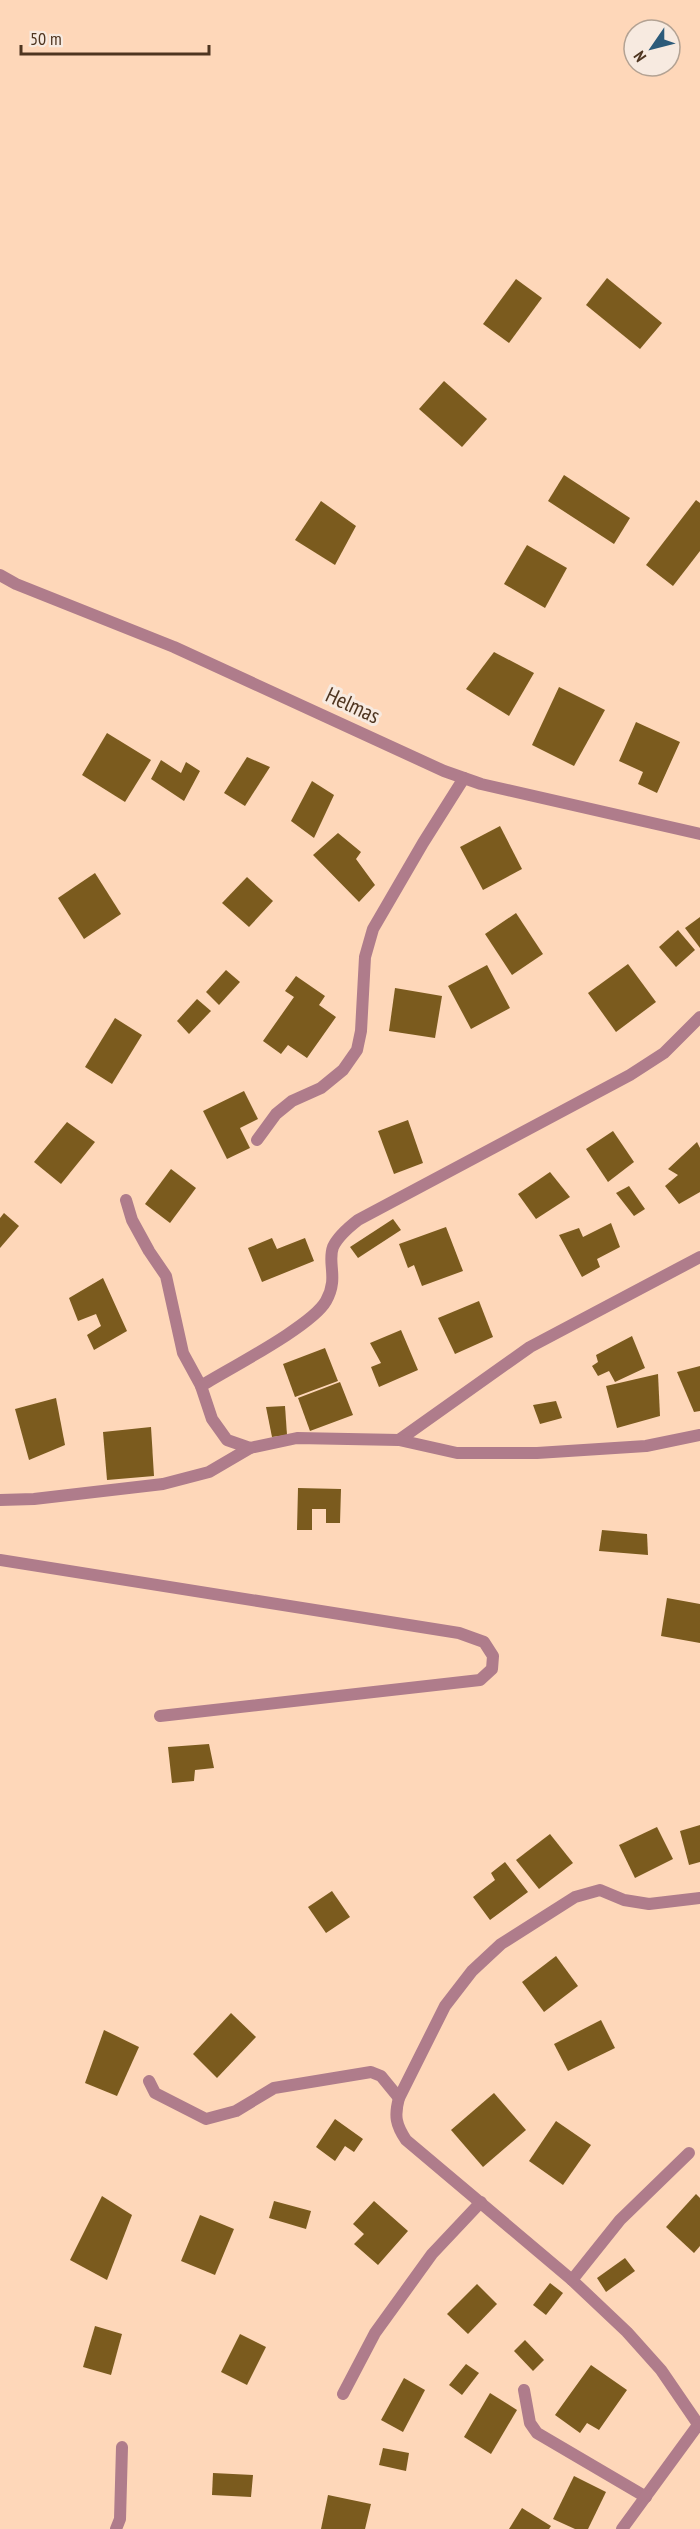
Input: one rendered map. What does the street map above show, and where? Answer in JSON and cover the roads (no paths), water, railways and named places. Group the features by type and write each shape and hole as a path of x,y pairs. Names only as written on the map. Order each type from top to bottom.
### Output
{"street":[{"name":"Helmas","path":"0,575 16,584 174,646 464,778 481,784 700,834"},
{"path":"257,1140 276,1114 292,1101 321,1088 343,1070 357,1050 361,1031 365,957 373,929 464,778"},
{"path":"201,1386 311,1318 326,1302 334,1284 333,1248 345,1231 358,1220 630,1075 664,1053 700,1017"},
{"path":"126,1200 132,1220 148,1251 166,1276 183,1353 201,1386 212,1419 227,1440 250,1448"},
{"path":"399,1440 530,1347 700,1257"},
{"path":"0,1500 34,1499 163,1485 209,1472 250,1448 297,1438 399,1440 457,1453 537,1453 646,1446 700,1435"},
{"path":"0,1560 459,1633 484,1642 493,1656 492,1669 480,1680 160,1716"},
{"path":"622,2529 699,2426 661,2370 627,2332 572,2280 406,2140 398,2127 395,2113 399,2098 445,2006 472,1971 501,1944 574,1897 600,1890 624,1900 649,1904 700,1898"},
{"path":"148,2081 155,2093 206,2119 236,2111 274,2088 371,2072 381,2076 399,2098"},
{"path":"572,2280 620,2220 689,2153"},
{"path":"343,2394 375,2333 432,2254 482,2202"},
{"path":"524,2390 530,2423 537,2433 646,2498"},
{"path":"116,2529 120,2518 122,2447"}]}
